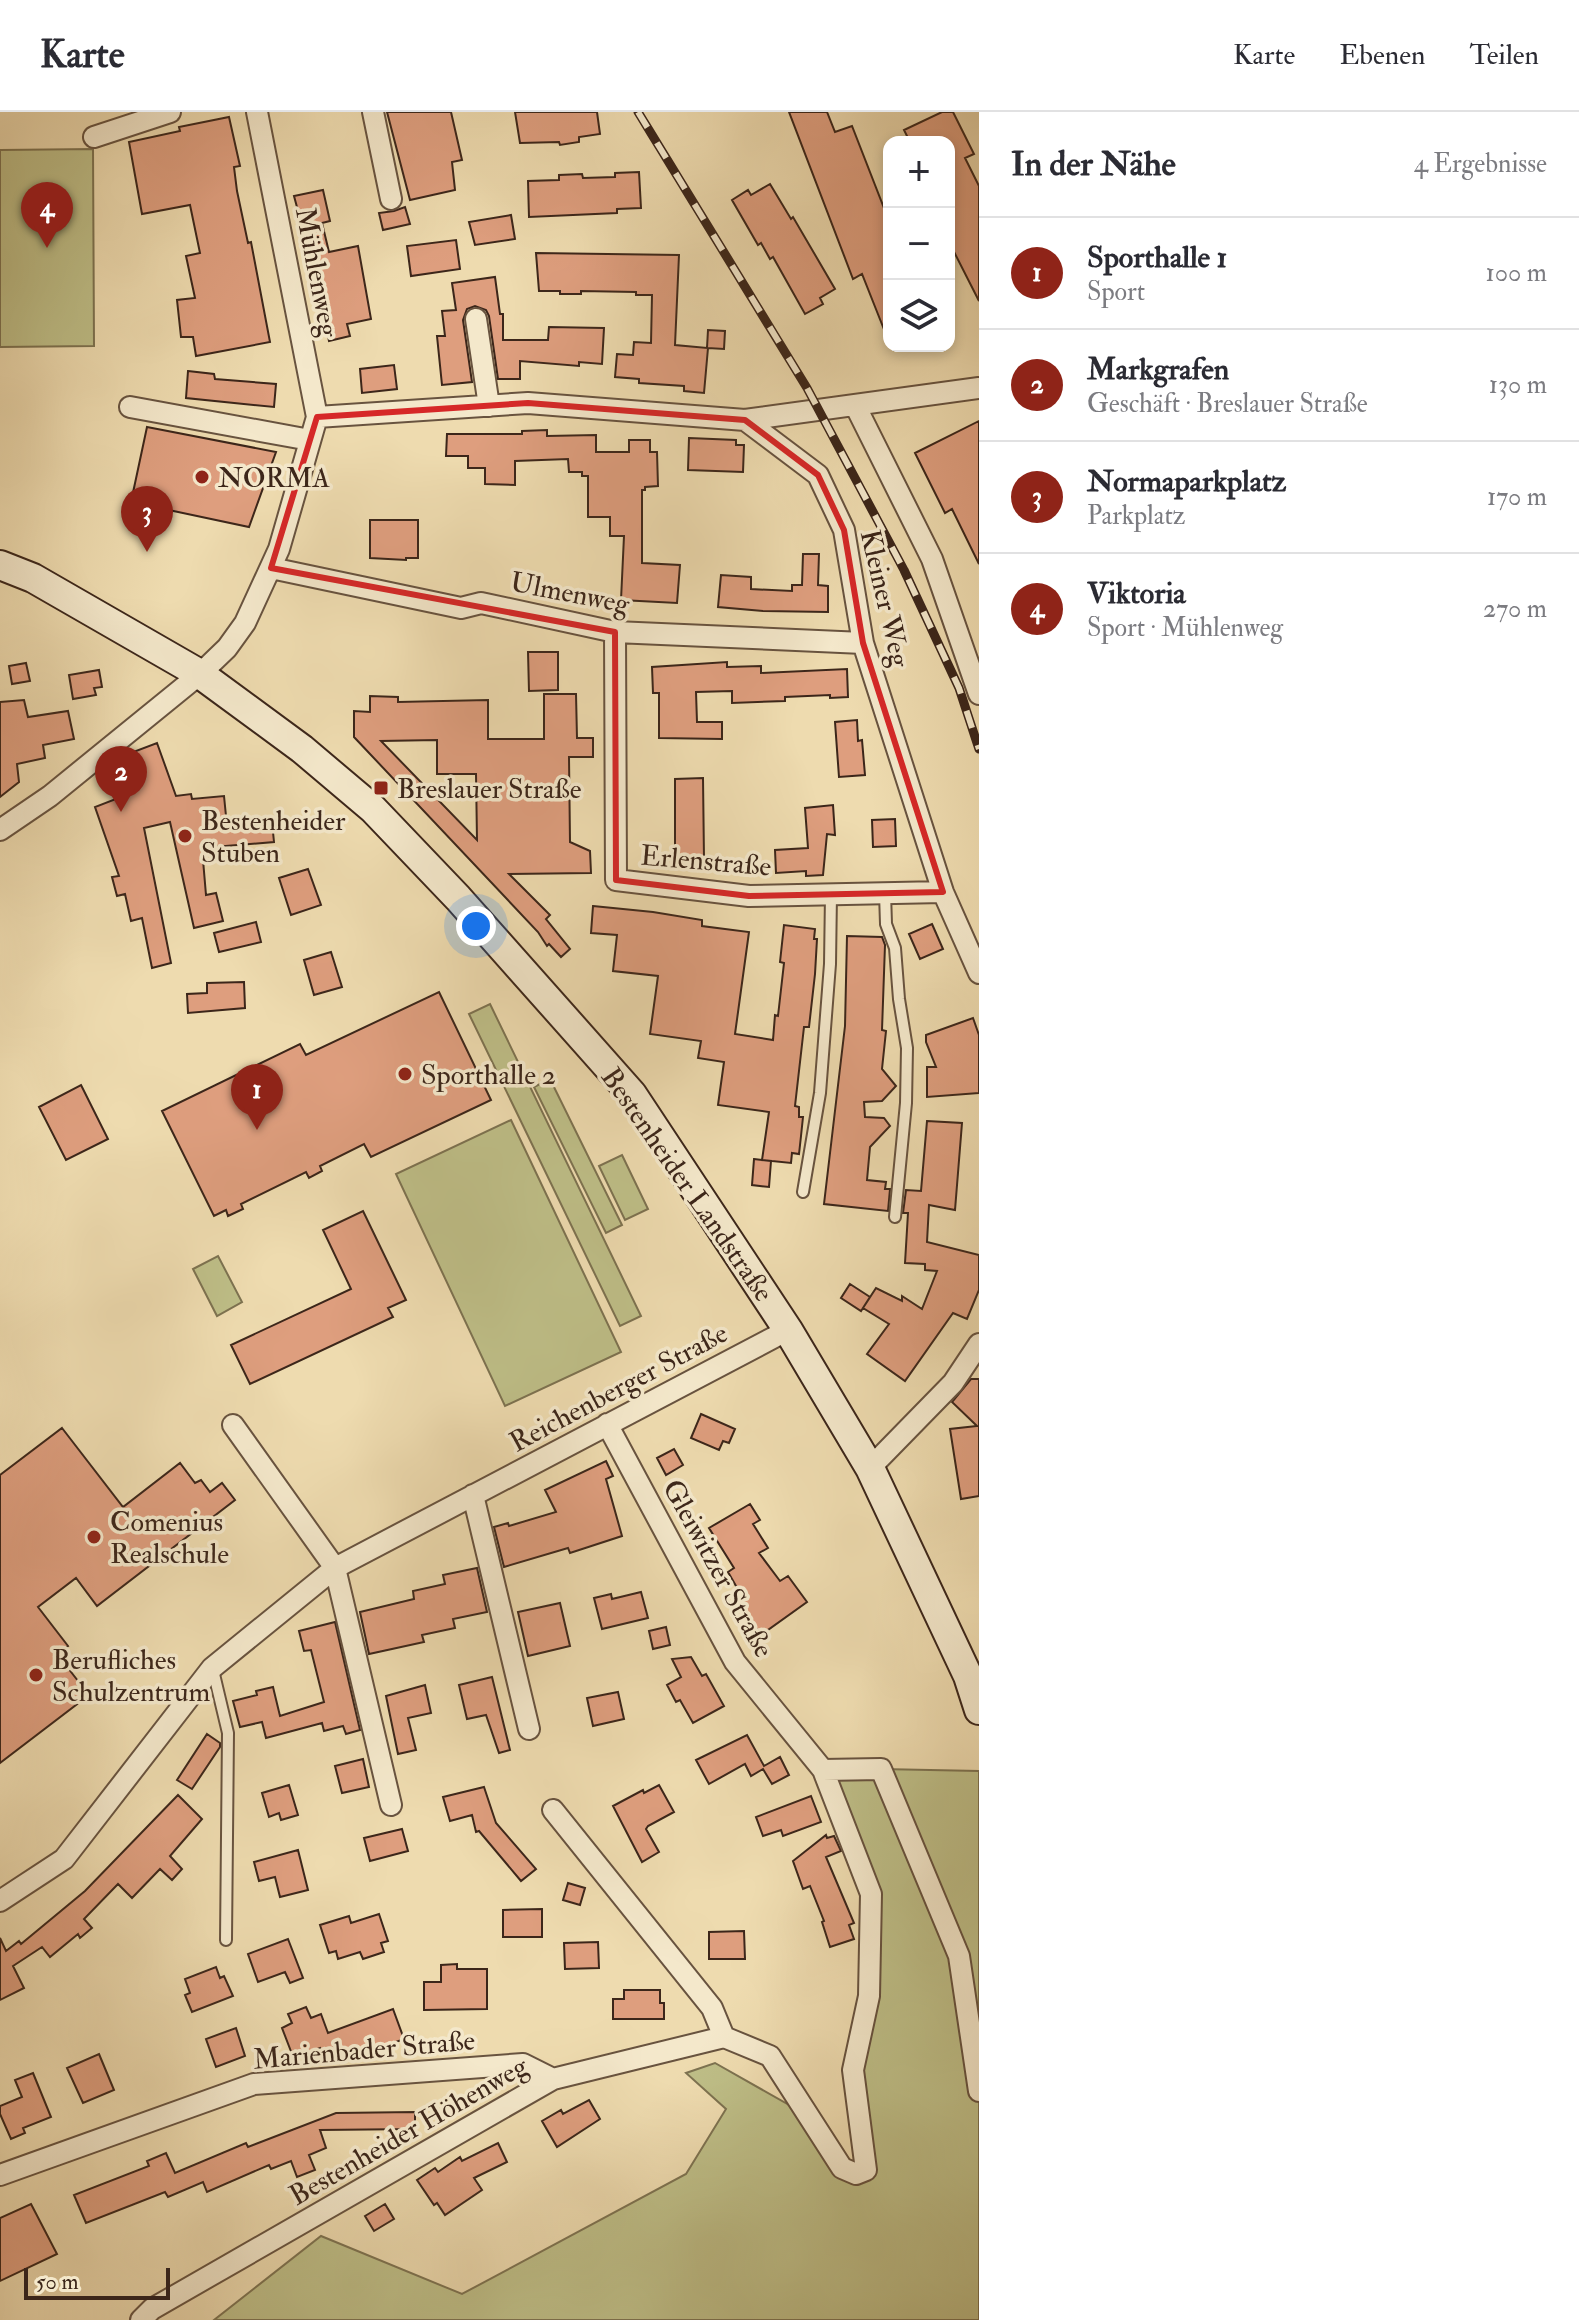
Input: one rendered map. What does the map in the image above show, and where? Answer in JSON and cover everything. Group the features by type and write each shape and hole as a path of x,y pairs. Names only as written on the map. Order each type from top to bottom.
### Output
{"main road":[{"name":"Bestenheider Landstraße","path":"0,565 47,586 200,674 277,730 373,809 458,898 632,1094 788,1330 870,1468 968,1676 979,1710"}],"street":[{"path":"94,137 170,112"},
{"path":"373,112 391,199"},
{"name":"Mühlenweg","path":"200,674 227,648 245,623 271,568 317,417 262,113"},
{"path":"476,319 489,406"},
{"path":"317,417 528,403 745,420 979,388"},
{"path":"855,405 932,559 979,694"},
{"path":"130,407 310,440"},
{"name":"Kleiner Weg","path":"745,420 818,475 844,530 863,643 943,892 979,973"},
{"name":"Ulmenweg","path":"271,568 448,606 461,608 481,603 615,632 863,643"},
{"name":"Erlenstraße","path":"615,632 616,880 749,896 943,892"},
{"path":"0,830 50,796 200,674"},
{"name":"Reichenberger Straße","path":"0,1901 64,1859 212,1668 335,1568 788,1330"},
{"path":"870,1468 953,1383 979,1344"},
{"name":"Gleiwitzer Straße","path":"607,1424 735,1662 823,1770"},
{"path":"233,1425 335,1568 391,1805"},
{"path":"473,1495 529,1729"},
{"path":"553,1810 712,2008 724,2037 770,2056 842,2168 856,2174 866,2170 853,2070 869,1996 871,1894 823,1770 881,1769 959,1956 979,2091"},
{"name":"Bestenheider Höhenweg","path":"141,2320 152,2309 553,2079 724,2037"},
{"name":"Marienbader Straße","path":"0,2175 254,2084 523,2064 553,2079"}],"lane":[{"path":"885,893 886,924 895,948 907,1048 906,1103 895,1217"},
{"path":"803,1192 823,1062 831,894"},
{"path":"212,1668 228,1733 226,1940"}],"highlighted area":[{"path":"528,403 745,420 818,475 844,530 863,643 943,892 749,896 616,880 615,632 271,568 317,417"}],"green space":[{"path":"93,149 94,346 0,347 0,150"},
{"path":"490,1004 641,1316 620,1326 469,1014"},
{"path":"550,1079 622,1225 606,1233 534,1087"},
{"path":"511,1120 621,1352 505,1406 396,1174"},
{"path":"622,1155 648,1209 625,1220 599,1166"},
{"path":"218,1256 242,1302 217,1316 193,1269"},
{"path":"823,1770 979,1771 979,2320 214,2320 321,2236 462,2294 686,2174 726,2109 686,2073 715,2063 805,2114 841,2166 865,2169 859,2119 869,1998 871,1894"}],"building":[{"path":"387,112 451,112 462,160 452,162 455,190 410,200"},
{"path":"515,112 597,112 600,134 579,137 579,142 560,145 559,142 520,143"},
{"path":"789,112 827,112 835,132 852,126 883,206 883,327 862,274 853,279"},
{"path":"942,112 953,112 974,154 965,158 979,186 979,301 955,254 955,136 907,136 904,130"},
{"path":"229,117 240,166 234,167 237,191 248,243 251,242 270,342 196,356 193,337 181,337 177,300 195,298 186,256 200,253 190,205 142,214 129,142 180,131 179,127"},
{"path":"639,172 641,208 617,209 617,213 529,217 528,181 559,180 559,175 615,177 615,173"},
{"path":"770,184 835,289 820,298 823,304 805,314 773,257 770,259 761,243 758,245 732,200 748,190 751,195"},
{"path":"323,190 330,221 322,223 329,252 358,246 371,319 347,324 350,336 329,341 320,295 324,294 294,196"},
{"path":"405,207 410,224 383,230 379,213"},
{"path":"511,215 515,239 475,245 469,222"},
{"path":"456,240 460,269 411,276 407,246"},
{"path":"536,253 679,255 675,345 707,348 708,330 725,331 724,349 708,348 704,393 684,391 684,386 639,383 639,379 615,377 617,354 633,355 634,342 651,343 652,295 636,295 636,292 581,291 581,294 560,294 560,291 539,291"},
{"path":"495,277 500,314 503,314 503,340 548,340 549,327 604,328 602,364 579,362 579,366 520,361 520,379 498,379 489,316 486,310 475,306 467,309 463,320 472,382 442,385 437,336 445,336 442,311 456,310 452,283"},
{"path":"394,365 397,389 362,393 360,369"},
{"path":"188,371 214,374 215,379 276,384 274,407 186,398"},
{"path":"979,421 979,564 952,509 945,513 915,453"},
{"name":"NORMA","path":"147,427 276,452 249,527 131,502"},
{"path":"547,430 547,436 596,435 596,452 629,452 629,440 650,440 650,452 657,452 658,486 642,490 642,563 680,565 677,603 621,600 624,536 610,536 610,517 588,517 588,476 582,476 582,472 569,472 568,459 515,461 515,485 485,484 485,468 468,468 468,456 446,456 447,434 522,434 522,431"},
{"path":"689,438 736,440 736,445 744,445 743,472 688,470"},
{"path":"370,520 418,520 418,558 370,558"},
{"path":"803,554 819,554 818,585 828,586 828,612 718,607 721,575 751,577 751,589 792,591 792,585 802,585"},
{"path":"528,652 558,652 558,690 529,691"},
{"path":"727,662 727,667 761,666 761,673 847,669 848,697 785,697 785,701 732,703 732,691 696,692 697,722 722,722 722,739 659,738 659,693 653,693 652,667"},
{"path":"26,663 30,681 12,684 9,666"},
{"path":"99,670 102,687 94,688 96,695 73,699 69,675"},
{"path":"544,694 576,694 577,738 593,738 593,757 569,757 570,842 590,851 591,873 509,874 550,915 546,919 570,949 561,957 549,944 547,946 538,932 354,737 354,711 370,712 370,696 398,697 398,702 488,700 488,739 544,739","holes":["437,740 437,774 476,774 477,840 381,741"]},
{"path":"24,700 28,717 68,711 74,739 43,745 45,758 17,764 19,782 0,797 0,702"},
{"path":"857,720 865,775 839,777 835,722"},
{"path":"157,743 176,796 191,794 192,799 224,796 227,826 272,822 274,842 202,848 206,895 216,893 223,921 194,928 170,822 144,828 171,963 152,968 142,918 131,921 125,894 117,896 112,877 119,876 95,807 134,792 120,757"},
{"path":"703,778 704,859 675,859 675,779"},
{"path":"833,805 835,835 827,834 823,875 806,876 806,871 776,873 775,850 808,848 805,808"},
{"path":"895,819 896,846 873,847 872,820"},
{"path":"308,869 321,905 291,915 279,878"},
{"path":"593,906 702,920 702,926 749,932 735,1034 773,1040 784,963 780,962 784,925 815,929 815,974 809,1027 804,1027 795,1106 799,1107 799,1117 803,1117 799,1154 792,1153 791,1163 762,1160 769,1112 718,1105 724,1062 698,1058 701,1041 650,1034 658,976 613,971 617,935 591,933"},
{"path":"256,922 261,942 219,952 214,933"},
{"path":"932,924 943,949 920,959 909,934"},
{"path":"847,936 882,937 885,945 882,1030 886,1031 882,1069 896,1086 882,1101 864,1102 865,1117 884,1118 890,1126 870,1147 867,1180 886,1182 885,1189 890,1189 888,1211 824,1204 845,1026"},
{"path":"331,952 342,987 314,995 304,960"},
{"path":"244,982 245,1008 188,1013 187,994 207,993 207,983"},
{"path":"439,992 491,1100 371,1157 364,1144 320,1166 322,1171 309,1178 306,1172 241,1204 243,1209 228,1216 226,1210 214,1216 162,1111 300,1044 306,1055"},
{"path":"973,1018 979,1035 979,1093 927,1097 927,1067 936,1067 926,1035"},
{"path":"81,1085 108,1139 66,1160 39,1107"},
{"path":"927,1121 962,1123 955,1210 929,1205 927,1242 979,1255 979,1290 967,1319 953,1313 905,1381 867,1354 889,1324 863,1308 876,1288 902,1301 902,1296 922,1309 937,1271 925,1270 925,1264 905,1263 908,1213 903,1213 906,1190 921,1191"},
{"path":"754,1159 771,1161 769,1187 752,1185"},
{"path":"363,1211 406,1300 388,1308 393,1317 250,1384 231,1345 351,1289 323,1230"},
{"path":"850,1284 870,1297 861,1311 841,1298"},
{"path":"971,1379 979,1379 979,1496 961,1499 950,1429 977,1426 952,1402"},
{"path":"701,1414 735,1429 729,1443 723,1441 719,1450 691,1438"},
{"name":"Comenius Realschule","path":"62,1428 123,1507 180,1463 195,1483 201,1480 210,1492 222,1483 235,1500 97,1606 76,1578 38,1607 68,1646 57,1654 89,1695 0,1763 0,1475"},
{"path":"674,1449 683,1465 666,1475 657,1458"},
{"path":"606,1461 613,1476 606,1479 622,1536 570,1553 568,1548 504,1567 494,1527 508,1523 509,1526 556,1512 545,1490"},
{"path":"750,1504 760,1520 753,1524 768,1548 759,1553 780,1581 788,1576 807,1602 761,1635 734,1597 740,1593 728,1572 734,1568 709,1528"},
{"path":"477,1568 487,1612 453,1619 455,1628 422,1635 424,1642 369,1654 360,1612 414,1599 413,1591 445,1584 443,1575"},
{"path":"641,1592 648,1618 602,1629 594,1598 611,1594 612,1599"},
{"path":"560,1603 570,1646 528,1656 518,1612"},
{"path":"335,1622 360,1730 346,1734 343,1726 324,1731 322,1723 266,1738 262,1722 240,1727 233,1701 257,1695 256,1691 273,1687 280,1716 324,1702 311,1650 304,1651 299,1631"},
{"path":"666,1627 670,1645 653,1649 649,1631"},
{"path":"691,1657 702,1676 706,1674 724,1706 693,1723 667,1685 681,1677 672,1659"},
{"path":"492,1677 510,1750 499,1753 486,1715 467,1719 459,1685"},
{"path":"425,1685 431,1713 408,1718 416,1750 398,1754 386,1696"},
{"path":"618,1692 624,1719 593,1726 587,1698"},
{"path":"207,1734 220,1743 220,1747 192,1789 177,1780"},
{"path":"747,1735 764,1766 780,1757 789,1775 772,1784 763,1769 751,1776 745,1764 709,1784 696,1760"},
{"path":"363,1759 369,1787 342,1793 335,1766"},
{"path":"289,1785 298,1815 281,1820 279,1813 269,1817 262,1793"},
{"path":"659,1785 674,1812 646,1829 659,1852 642,1862 613,1806"},
{"path":"484,1787 496,1823 536,1869 521,1881 479,1831 476,1832 472,1815 450,1821 443,1797"},
{"path":"178,1795 202,1819 170,1856 182,1869 172,1880 160,1869 132,1898 118,1884 84,1919 92,1928 80,1938 78,1934 50,1957 42,1947 13,1966 24,1988 0,2000 0,1938 6,1951 19,1941 21,1944 85,1891"},
{"path":"811,1796 821,1822 783,1836 781,1830 763,1836 756,1817"},
{"path":"402,1829 408,1851 370,1861 364,1838"},
{"path":"826,1835 827,1838 834,1836 841,1851 826,1857 854,1923 849,1925 854,1939 830,1947 810,1886 803,1889 793,1861"},
{"path":"298,1850 308,1890 280,1897 275,1877 259,1881 254,1862"},
{"path":"568,1883 585,1888 580,1905 563,1900"},
{"path":"542,1909 542,1937 503,1937 503,1910"},
{"path":"379,1914 388,1941 381,1943 384,1952 363,1959 360,1952 338,1959 336,1951 329,1953 320,1925 349,1916 351,1923"},
{"path":"744,1931 745,1959 709,1959 709,1932"},
{"path":"288,1939 303,1978 290,1983 285,1972 258,1982 248,1954"},
{"path":"598,1942 599,1968 565,1969 564,1943"},
{"path":"457,1964 457,1969 487,1969 487,2009 424,2010 424,1982 441,1982 441,1965"},
{"path":"216,1967 233,1996 192,2012 185,1995 190,1993 185,1979"},
{"path":"624,1990 660,1990 664,2019 613,2019 613,1999 624,1999"},
{"path":"306,2007 311,2018 321,2014 328,2033 393,2009 404,2039 340,2063 335,2047 321,2052 320,2048 292,2054 282,2028 292,2023 288,2014"},
{"path":"236,2028 245,2056 216,2067 206,2039"},
{"path":"99,2054 114,2090 83,2103 67,2068"},
{"path":"33,2073 51,2117 23,2128 25,2133 11,2139 0,2114 0,2106 22,2097 15,2080"},
{"path":"589,2100 600,2119 557,2147 542,2121"},
{"path":"415,2112 415,2129 320,2130 326,2148 309,2155 315,2170 297,2177 291,2161 271,2169 269,2165 207,2192 203,2182 168,2197 165,2192 86,2223 74,2195 149,2166 147,2161 166,2153 175,2173 246,2143 248,2147 336,2113"},
{"path":"498,2143 507,2162 474,2178 482,2190 445,2215 417,2180 435,2168 438,2172 460,2157 462,2161"},
{"path":"31,2204 57,2254 0,2281 0,2218"},
{"path":"385,2204 394,2219 374,2231 365,2216"}],"railway":[{"path":"638,112 807,388 904,570 959,688 979,749"}],"place":[{"name":"Viktoria","path":"47,248"},
{"name":"NORMA","path":"202,477"},
{"name":"Normaparkplatz","path":"147,552"},
{"name":"Breslauer Straße","path":"381,788"},
{"name":"Markgrafen","path":"121,812"},
{"name":"Bestenheider Stuben","path":"185,836"},
{"name":"Sporthalle 2","path":"405,1074"},
{"name":"Sporthalle 1","path":"257,1130"},
{"name":"Comenius Realschule","path":"94,1537"},
{"name":"Berufliches Schulzentrum","path":"36,1675"}]}
